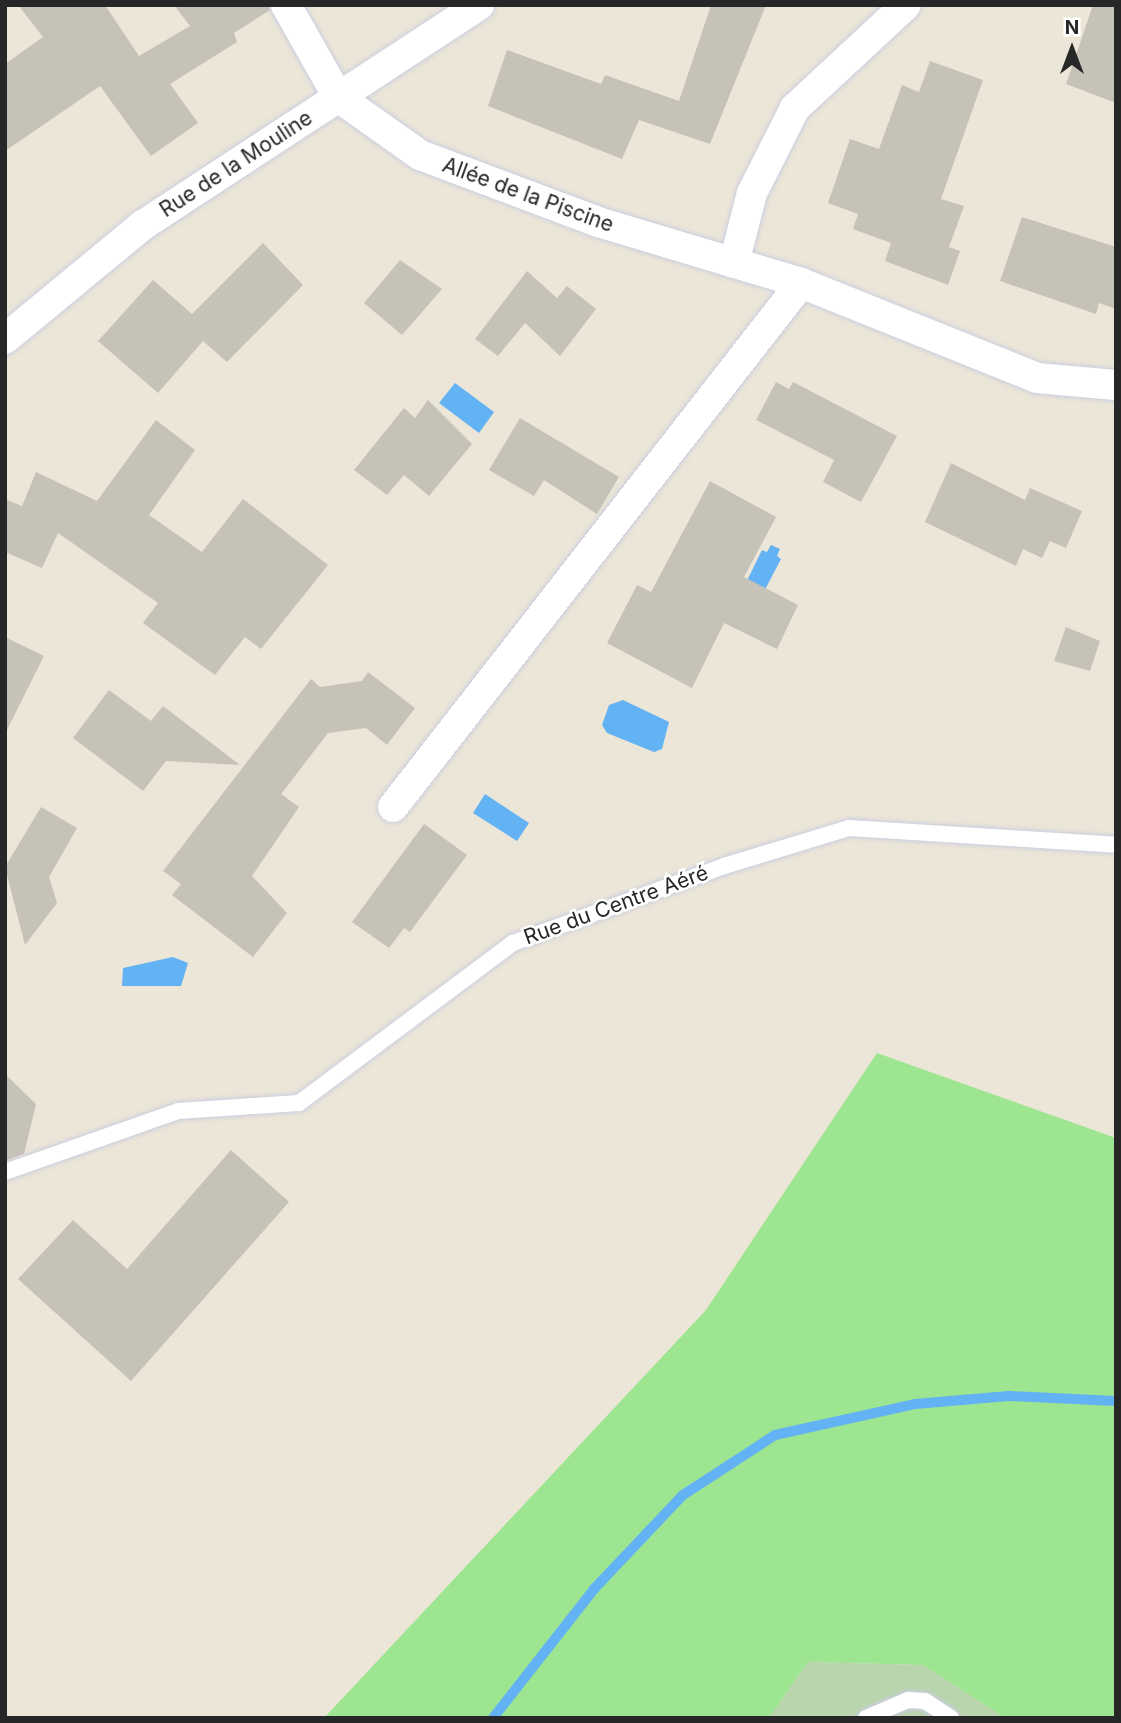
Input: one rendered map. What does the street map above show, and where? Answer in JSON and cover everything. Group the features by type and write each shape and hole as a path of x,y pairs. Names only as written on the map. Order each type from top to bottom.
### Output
{"street":[{"path":"286,5 338,97"},
{"name":"Rue de la Mouline","path":"8,329 143,225 479,5"},
{"path":"734,262 752,193 796,108 906,5"},
{"name":"Allée de la Piscine","path":"338,97 420,155 598,222 801,283 1037,378 1116,385"},
{"path":"393,807 801,283"},
{"name":"Allée de la Piscine","path":"1085,383 1116,400"}],"lane":[{"name":"Rue du Centre Aéré","path":"5,1171 178,1111 299,1103 513,943 724,866 849,828 1116,845"},
{"path":"866,1718 908,1700 925,1701 951,1718"}],"green space":[{"path":"877,1053 1116,1138 1116,1718 1005,1718 923,1665 808,1662 769,1718 324,1718 706,1310"},
{"path":"808,1662 923,1665 1005,1718 769,1718"}],"water":[{"path":"455,383 494,412 479,433 439,403"},
{"path":"771,545 780,549 777,556 781,559 757,605 739,597 762,550 767,552"},
{"path":"623,700 669,722 662,749 654,752 607,733 602,725 609,705"},
{"path":"485,794 529,823 517,841 473,813"},
{"path":"173,957 188,963 181,986 122,986 123,968"}],"building":[{"path":"18,5 105,5 139,56 190,26 174,5 269,5 270,10 234,33 237,42 170,84 198,123 151,156 100,86 5,151 5,64 43,37"},
{"path":"711,5 766,5 710,144 639,120 622,159 488,106 507,50 601,84 605,75 679,101"},
{"path":"1093,5 1116,5 1116,103 1066,84"},
{"path":"930,61 983,80 941,199 964,206 949,247 960,251 948,285 885,261 891,243 853,229 858,214 828,203 850,139 879,149 902,85 919,92"},
{"path":"1022,217 1116,247 1116,309 1099,303 1096,314 1000,281"},
{"path":"263,243 303,285 227,362 203,341 158,393 98,341 153,280 192,314"},
{"path":"400,260 442,289 402,335 364,303"},
{"path":"527,271 557,298 567,286 596,309 560,356 525,323 498,356 475,339"},
{"path":"776,382 789,389 793,382 897,436 861,502 823,482 834,460 756,420"},
{"path":"428,400 472,444 429,496 404,475 387,495 354,470 404,408 415,418"},
{"path":"520,418 619,477 597,514 544,480 534,496 489,470"},
{"path":"156,420 195,450 149,515 202,552 243,499 328,565 261,649 245,637 215,675 143,623 158,603 58,533 42,568 5,552 5,499 22,506 36,472 97,501"},
{"path":"951,463 1025,500 1030,488 1082,511 1066,548 1050,541 1042,558 1023,549 1016,566 925,522"},
{"path":"710,481 776,517 744,577 798,605 777,649 724,623 692,688 607,643 637,585 651,592"},
{"path":"1066,627 1100,641 1090,671 1054,661"},
{"path":"5,637 44,656 5,734"},
{"path":"368,672 415,708 387,745 366,728 328,733 281,794 299,807 252,876 287,913 253,957 172,895 181,884 163,871 311,679 320,687 362,681"},
{"path":"109,690 151,721 163,706 240,765 166,761 143,791 73,738"},
{"path":"41,807 77,828 49,877 57,903 25,945 5,867"},
{"path":"424,824 467,855 410,932 404,928 389,948 352,922"},
{"path":"5,1074 36,1104 24,1154 5,1161"},
{"path":"231,1150 289,1202 131,1381 18,1279 73,1220 127,1269"}],"waterway":[{"path":"493,1718 594,1589 683,1495 775,1435 915,1404 1009,1396 1116,1401"}]}
